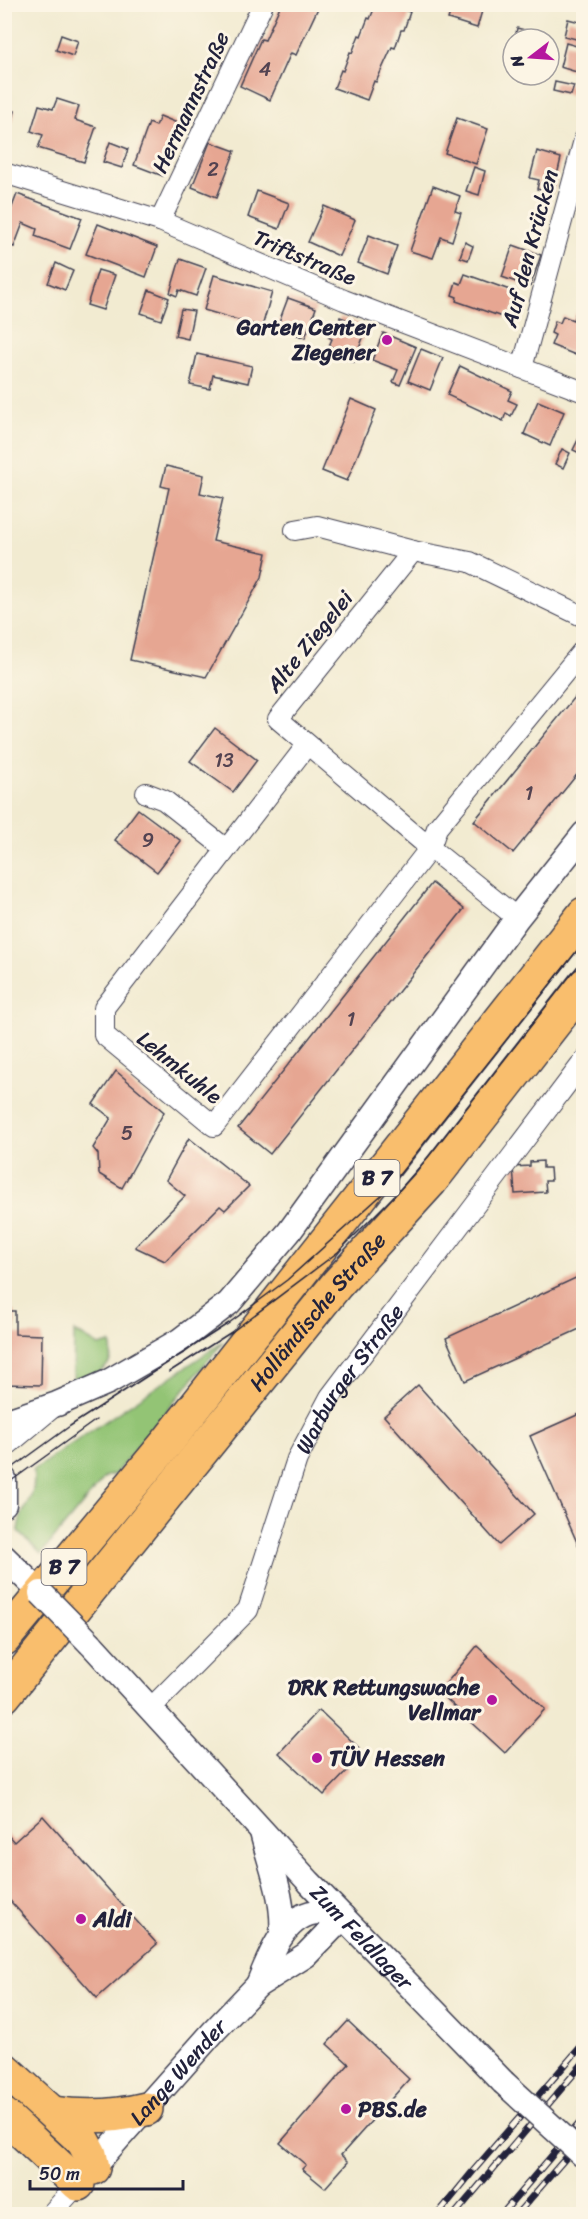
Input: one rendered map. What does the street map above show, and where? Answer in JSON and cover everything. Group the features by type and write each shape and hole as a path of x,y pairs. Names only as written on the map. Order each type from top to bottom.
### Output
{"highway":[{"name":"Holländische Straße","path":"4,1640 169,1440 584,914"},
{"name":"Holländische Straße","path":"9,1690 337,1284 431,1180 584,985"},
{"path":"4,2069 83,2141 90,2154 86,2176 4,2115"},
{"path":"53,2113 96,2117 128,2114 146,2109"}],"street":[{"name":"Hermannstraße","path":"160,221 263,4"},
{"name":"Auf den Krücken","path":"522,368 584,140"},
{"name":"Triftstraße","path":"4,173 160,221 344,300 584,392"},
{"path":"295,530 317,526 470,562 584,617"},
{"name":"Alte Ziegelei","path":"413,550 278,719 430,848 517,918"},
{"path":"430,848 437,828 584,649"},
{"name":"Lehmkuhle","path":"307,745 104,1008 104,1035 214,1126 430,848"},
{"path":"146,793 164,800 226,849"},
{"path":"4,1422 57,1404 118,1377 179,1341 229,1303 289,1232 517,918 584,834"},
{"name":"Warburger Straße","path":"150,1709 248,1610 297,1459 330,1397 584,1061"},
{"path":"4,1448 57,1404"},
{"path":"4,1479 4,1504"},
{"name":"Zum Feldlager","path":"11,1563 91,1644 343,1917 503,2082 584,2156"},
{"path":"261,1830 281,1906 282,1934"},
{"path":"258,1985 282,1934 307,1914 321,1912 343,1917"},
{"path":"258,1985 306,1955 343,1917"},
{"name":"Lange Wender","path":"51,2214 258,1985"}],"green space":[{"path":"74,1331 99,1346 110,1343 111,1352 110,1360 102,1371 73,1384"},
{"path":"223,1342 115,1474 105,1477 41,1554 18,1531 19,1522 33,1489 33,1470"}],"building":[{"path":"281,4 311,4 318,8 296,55 291,53 270,100 240,86 261,39 265,40"},
{"path":"376,4 388,4 410,12 404,30 401,30 395,48 392,47 376,82 374,81 367,100 334,88"},
{"path":"453,4 484,4 477,28 448,19"},
{"path":"568,19 584,23 584,41 564,36"},
{"path":"61,35 78,41 73,56 56,50"},
{"path":"566,43 584,48 584,60 580,73 561,67"},
{"path":"561,83 574,86 571,95 553,91 554,87 561,87"},
{"path":"5,99 11,100 8,109 15,111 12,122 5,120"},
{"path":"57,99 79,106 75,120 96,127 84,162 38,148 43,135 31,131 39,105 53,109"},
{"path":"160,116 182,125 163,176 134,165 149,123 156,126"},
{"path":"457,118 488,129 476,164 445,153"},
{"path":"110,142 128,149 122,168 103,162"},
{"path":"210,142 235,151 217,197 192,187"},
{"path":"537,151 561,158 553,193 537,189 539,180 530,178"},
{"path":"474,167 485,171 479,195 466,191"},
{"path":"433,186 460,196 455,211 461,213 452,241 441,237 433,258 410,251"},
{"path":"257,191 289,203 279,229 248,217"},
{"path":"17,194 82,218 70,249 35,236 37,229 23,223 14,247 4,244 4,228"},
{"path":"324,206 355,220 339,256 308,242"},
{"path":"98,224 157,247 146,277 86,254"},
{"path":"369,235 397,246 387,274 358,263"},
{"path":"465,242 473,246 468,260 460,257"},
{"path":"513,245 541,255 530,287 502,277"},
{"path":"180,259 206,268 196,296 179,290 177,296 170,293"},
{"path":"56,263 73,271 65,290 48,283"},
{"path":"98,270 115,275 103,310 87,305"},
{"path":"465,274 518,293 511,314 507,312 505,318 456,301 457,297 452,295 456,282 461,284"},
{"path":"214,275 272,292 262,327 204,310"},
{"path":"149,290 169,298 161,320 141,313"},
{"path":"288,298 316,308 305,338 277,327"},
{"path":"181,309 194,311 188,339 175,336"},
{"path":"576,313 584,316 584,355 579,353 578,356 551,345 555,335 551,333 555,321 560,323 563,316 573,320"},
{"path":"340,317 367,327 354,362 342,358 344,352 329,346 332,339 328,337 333,324 338,325"},
{"path":"383,333 416,347 400,385 393,382 398,370 372,360"},
{"path":"421,349 443,358 430,390 408,381"},
{"path":"197,354 252,366 248,383 213,375 210,389 190,385"},
{"path":"460,366 512,391 508,400 517,404 511,416 506,413 503,421 447,395"},
{"path":"351,399 376,410 347,481 322,471"},
{"path":"538,401 564,412 550,446 524,434"},
{"path":"584,428 584,455 573,450"},
{"path":"562,449 570,453 563,468 555,464"},
{"path":"166,466 204,475 200,493 223,498 213,541 267,553 262,577 206,677 130,660 169,488 161,486"},
{"path":"584,686 584,766 513,853 474,821"},
{"path":"215,728 257,760 233,792 190,761"},
{"path":"138,809 181,841 157,872 115,840"},
{"path":"432,883 464,909 270,1154 238,1128"},
{"path":"116,1071 164,1112 122,1188 99,1174 98,1154 93,1148 111,1118 93,1104"},
{"path":"189,1138 249,1186 225,1210 220,1206 165,1261 135,1247 185,1196 166,1180"},
{"path":"543,1161 543,1168 550,1168 551,1181 545,1181 546,1192 515,1194 513,1167 530,1166 530,1162"},
{"path":"580,1276 584,1284 584,1327 465,1381 446,1338"},
{"path":"4,1311 15,1311 15,1334 42,1335 41,1385 4,1384"},
{"path":"418,1385 534,1514 499,1545 384,1416"},
{"path":"584,1412 584,1558 530,1436"},
{"name":"DRK Rettungswache Vellmar","path":"477,1646 545,1709 505,1753 439,1692"},
{"name":"TÜV Hessen","path":"319,1710 359,1748 344,1764 349,1769 324,1795 279,1753"},
{"name":"Aldi","path":"43,1816 157,1944 97,1998 4,1894 4,1831 14,1842"},
{"path":"348,2021 409,2079 341,2155 348,2162 325,2188 302,2169 306,2165 280,2143 349,2064 327,2044"}],"tram line":[{"path":"4,1474 70,1426 229,1323 287,1280 387,1190 584,942"},
{"path":"169,1372 233,1331 338,1252 395,1195 429,1156 584,958"},
{"path":"4,1486 96,1420"}],"railway":[{"path":"438,2214 584,2043"},
{"path":"455,2214 584,2062"},
{"path":"502,2214 584,2118"},
{"path":"517,2214 584,2137"}],"place":[{"name":"Garten Center Ziegener","path":"387,340"},
{"name":"DRK Rettungswache Vellmar","path":"492,1700"},
{"name":"TÜV Hessen","path":"317,1758"},
{"name":"Aldi","path":"81,1919"},
{"name":"PBS.de","path":"346,2109"}]}
